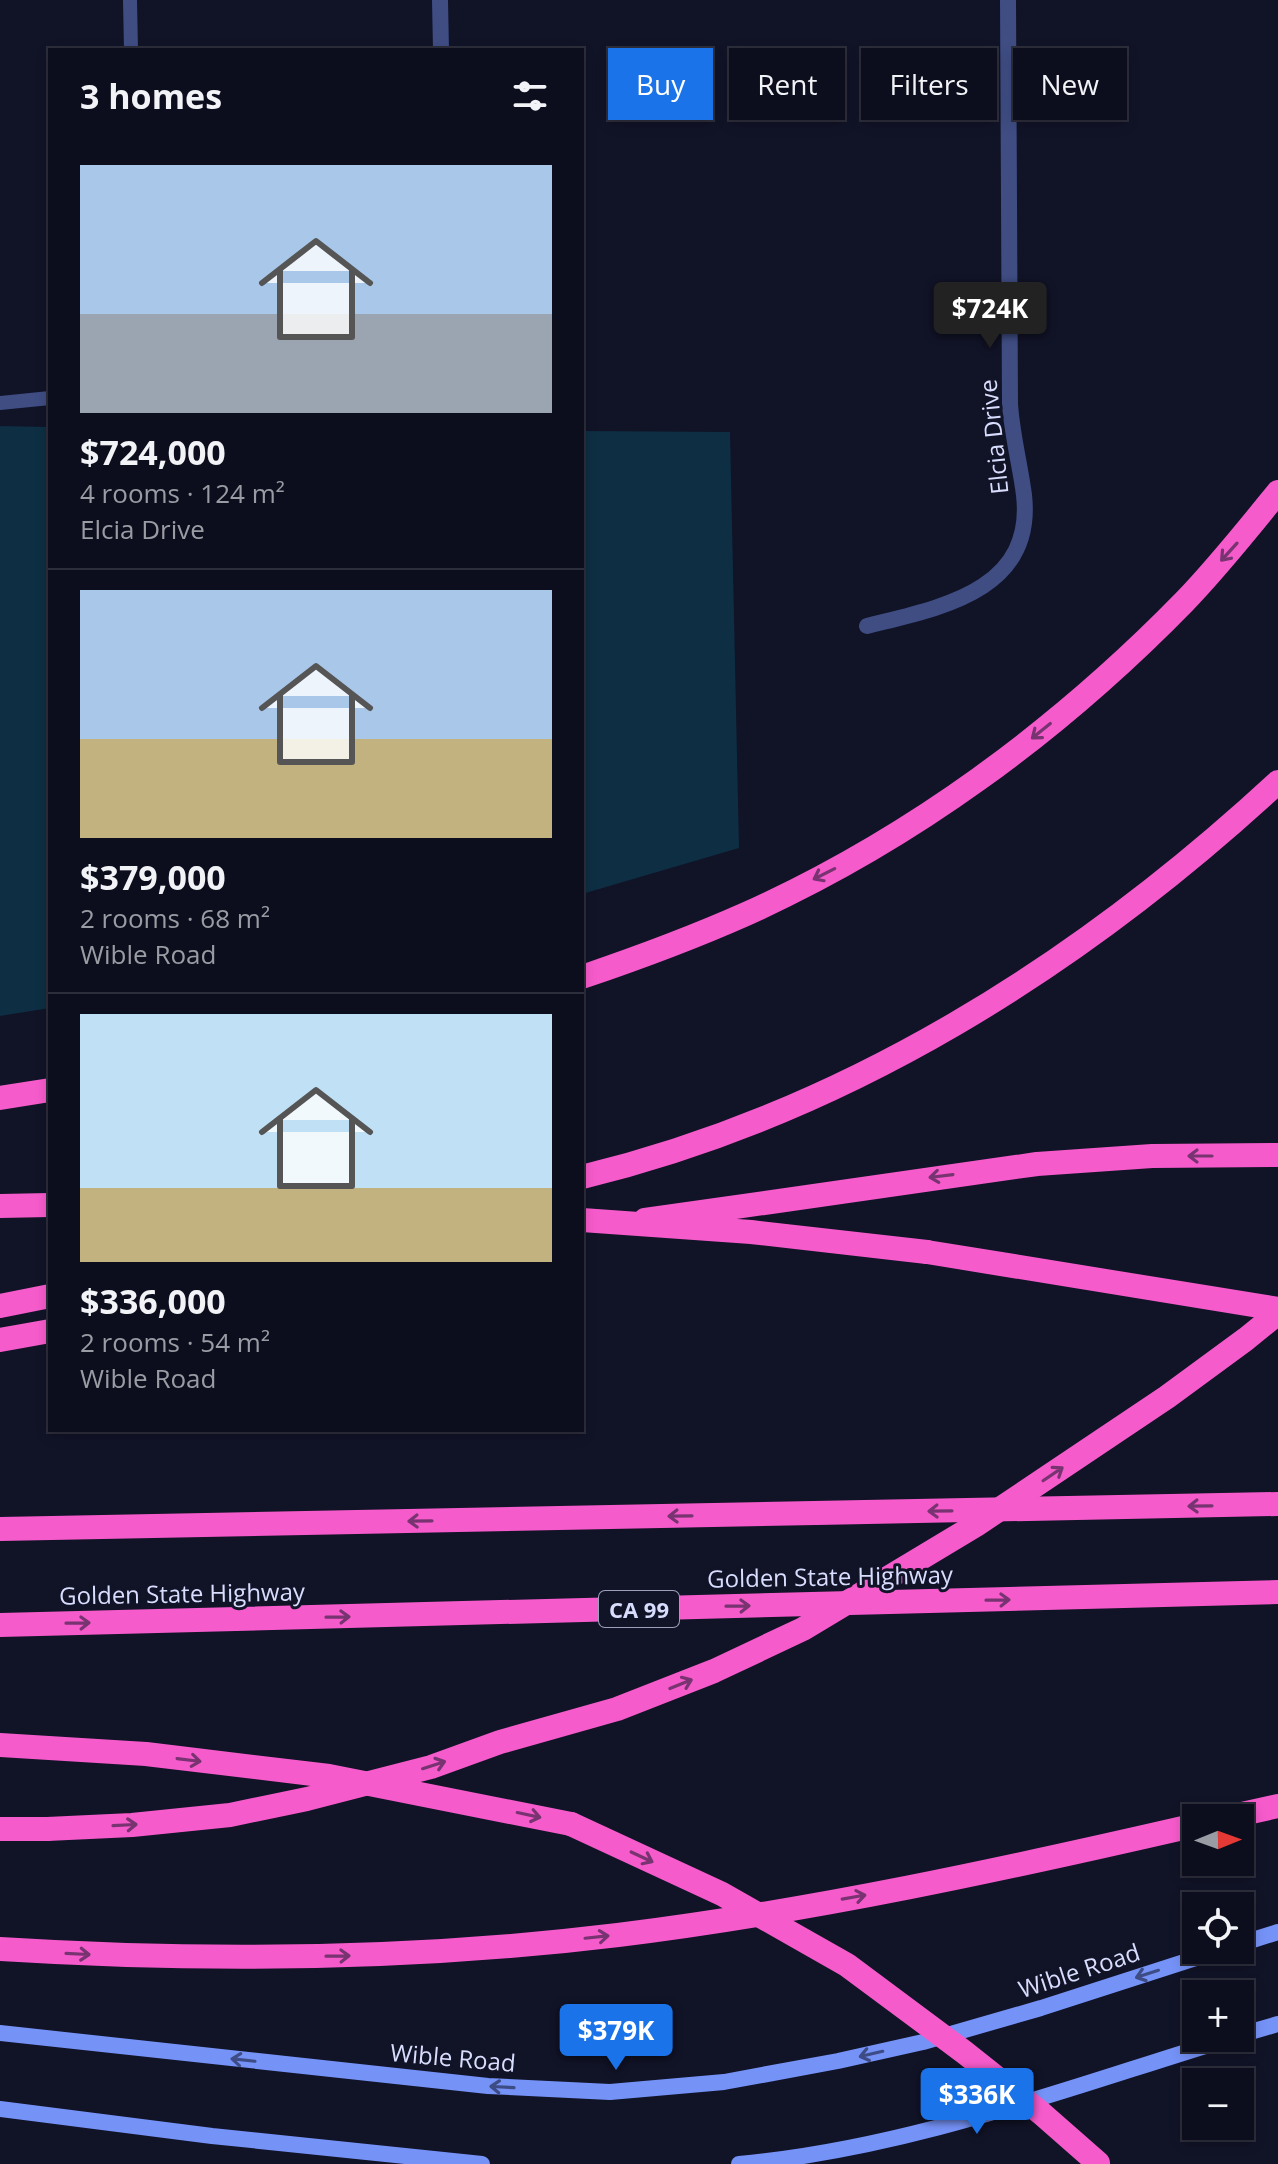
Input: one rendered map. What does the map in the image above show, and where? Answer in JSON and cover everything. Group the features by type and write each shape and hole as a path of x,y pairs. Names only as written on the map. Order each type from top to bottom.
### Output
{"highway":[{"path":"584,976 663,949 748,913 843,865 955,796 1026,744 1130,655 1186,600 1278,492"},
{"path":"584,1176 685,1148 758,1123 829,1092 909,1051 993,1000 1086,937 1176,870 1278,782"},
{"path":"0,1098 48,1090"},
{"path":"584,1230 1037,1164 1152,1156 1278,1155"},
{"path":"0,1206 48,1205"},
{"path":"584,1220 751,1232 927,1252 1278,1311"},
{"path":"0,1306 48,1296"},
{"path":"0,1829 132,1825 230,1815 307,1799 431,1767 500,1742 617,1709 714,1671 803,1629 976,1525 1167,1397 1246,1339 1278,1311"},
{"path":"0,1340 48,1331"},
{"path":"0,1529 1278,1504"},
{"name":"Golden State Highway","path":"0,1625 1278,1592"},
{"path":"0,1745 146,1754 329,1776 571,1824 722,1894 847,1965 1019,2096 1098,2164"},
{"path":"1254,1811 1278,1806"},
{"path":"0,1949 187,1957 346,1956 618,1935 746,1917 873,1893 1182,1828"}],"street":[{"path":"440,0 441,48"},
{"name":"Elcia Drive","path":"867,626 949,605 979,590 1000,574 1015,552 1024,524 1025,498 1010,404 1008,0"},
{"path":"1254,1940 1278,1932"},
{"name":"Wible Road","path":"0,2033 488,2086 610,2092 724,2082 923,2042 1182,1963"},
{"path":"1254,2031 1278,2024"},
{"path":"739,2164 883,2141 1077,2087 1187,2052"},
{"path":"0,2109 212,2136 482,2164"}],"lane":[{"path":"130,0 131,48"},
{"path":"0,403 48,398"}],"water":[{"path":"0,426 48,427 48,1008 0,1016"},
{"path":"584,431 730,432 739,848 584,893"}]}
